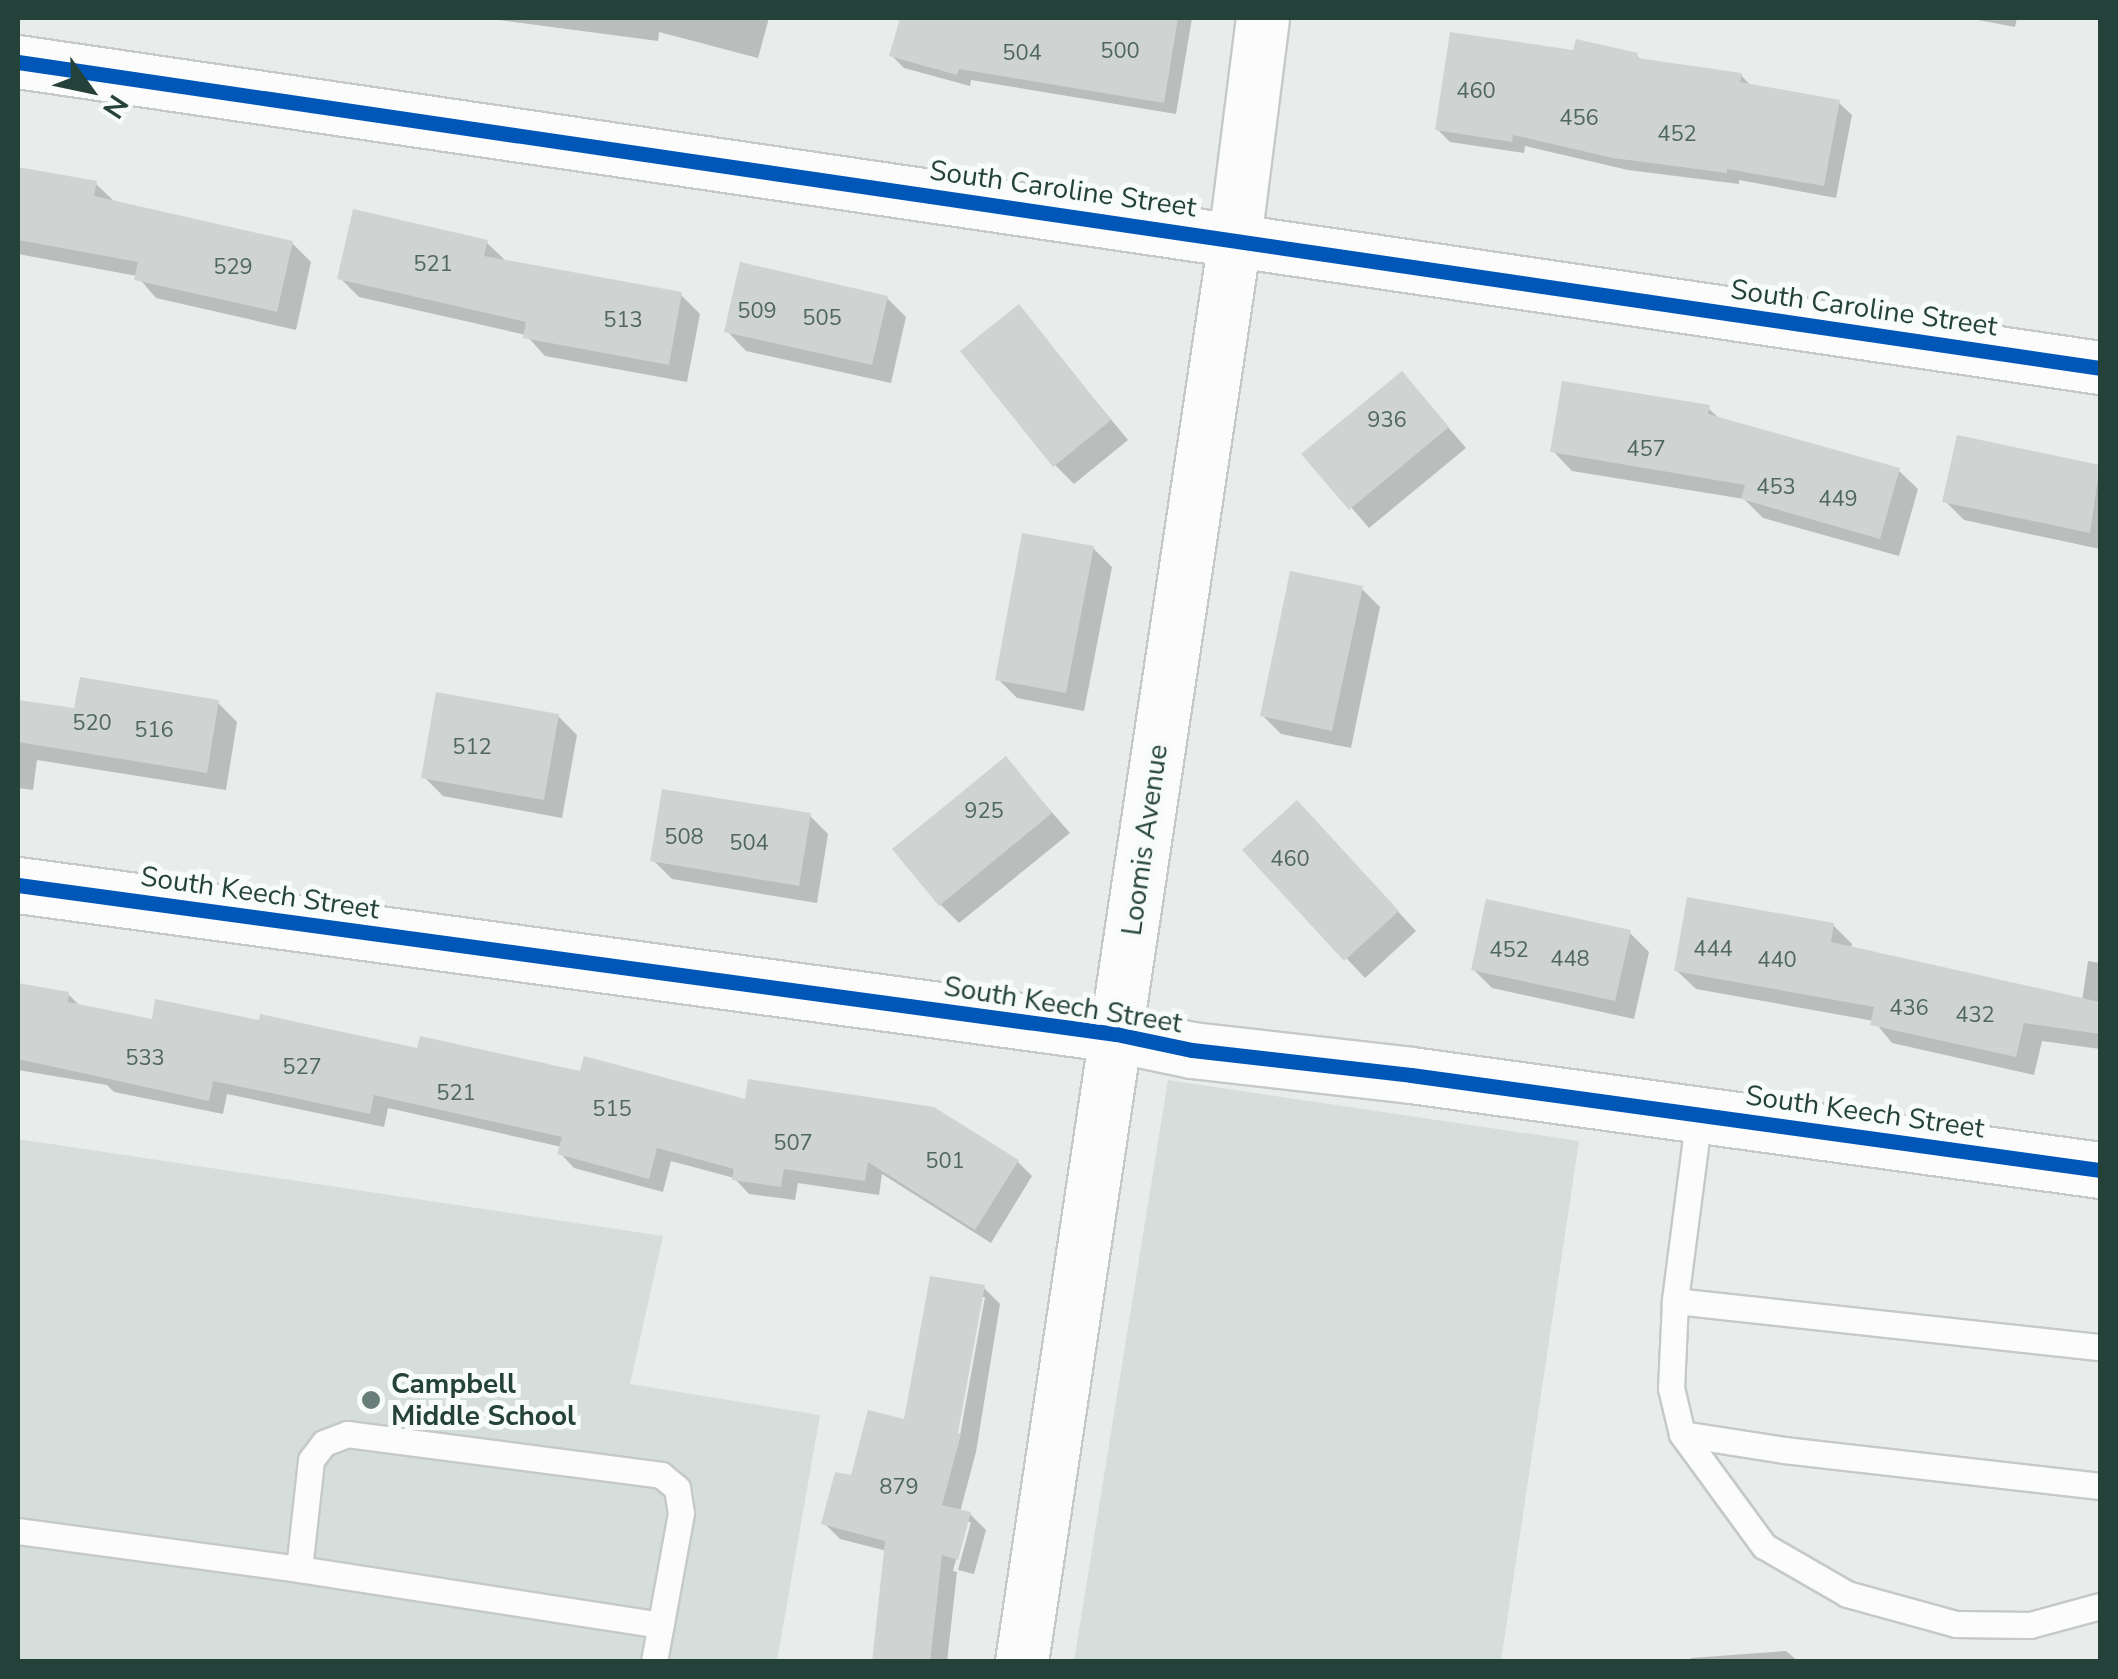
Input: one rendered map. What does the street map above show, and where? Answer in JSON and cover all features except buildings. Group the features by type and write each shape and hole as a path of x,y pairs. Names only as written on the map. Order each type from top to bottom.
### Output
{"street":[{"name":"Loomis Avenue","path":"1022,1662 1235,240 1263,18"},
{"name":"South Caroline Street","path":"18,62 2100,368"},
{"name":"South Keech Street","path":"18,885 1116,1034 1192,1050 2100,1170"}],"lane":[{"path":"1700,1115 1675,1300 1672,1388 1682,1434 1764,1546 1847,1594 1956,1624 2030,1625 2100,1606"},
{"path":"1675,1300 2100,1347"},
{"path":"299,1569 311,1460 324,1442 346,1434 661,1475 677,1488 681,1512 654,1662"},
{"path":"1682,1434 1784,1450 2100,1486"},
{"path":"18,1532 299,1569 661,1625"}],"shaded area":[{"path":"1168,1080 1579,1141 1501,1661 1074,1661"},
{"name":"Campbell Middle School","path":"18,1139 663,1236 630,1384 820,1415 777,1661 18,1661"}],"cycle path":[{"path":"18,62 2100,368"},
{"path":"18,885 1116,1034 1192,1050 1411,1075 2100,1170"}],"place":[{"name":"Campbell Middle School","path":"371,1400"}]}
